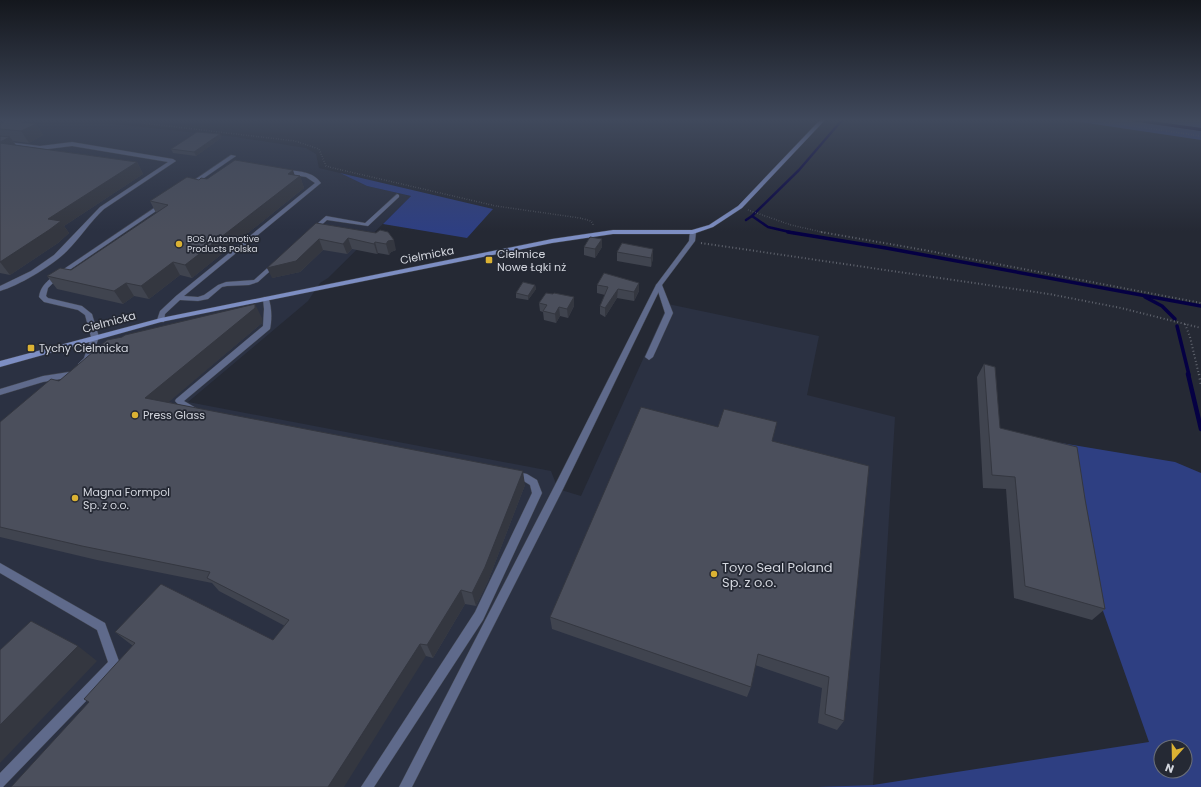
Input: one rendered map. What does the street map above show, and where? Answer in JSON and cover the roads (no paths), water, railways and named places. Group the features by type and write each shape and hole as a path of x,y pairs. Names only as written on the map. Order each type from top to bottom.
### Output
{"street":[{"path":"0,289 41,267 61,253 79,234 90,218 102,208 174,161 148,157"},
{"path":"185,189 232,157"},
{"name":"Cielmicka","path":"0,364 161,320 538,244 613,232 693,232 711,226 740,207 788,157"},
{"path":"224,162 231,163"},
{"path":"161,320 162,313 178,298 318,183 312,176 275,170"},
{"path":"308,234 326,218 366,225 397,196"},
{"path":"58,385 87,359 95,337 88,314 80,308 46,300 42,297 42,292 57,276 172,198"},
{"path":"405,787 558,489 659,285 692,241 693,232"},
{"path":"178,298 198,299 206,297 220,286 226,284 249,284 256,281 279,260"},
{"path":"649,357 669,313 659,285"},
{"path":"203,412 188,408 179,401 267,327 267,313 269,307 266,299"},
{"path":"0,392 43,379 69,375"},
{"path":"367,787 479,616 537,493 534,483 524,477 502,472"},
{"path":"0,568 101,627 114,664 0,782"}],"waterway":[{"path":"752,216 810,157"},
{"path":"746,220 752,216"},
{"path":"752,216 768,227 794,233"},
{"path":"788,232 794,233"},
{"path":"794,233 886,248 1201,306"},
{"path":"1145,297 1162,306 1175,319"},
{"path":"1177,326 1189,375"},
{"path":"1188,374 1201,429"}],"place":[{"name":"BOS Automotive Products Polska","path":"179,244"},
{"name":"Cielmice Nowe Łąki nż","path":"489,260"},
{"name":"Tychy Cielmicka","path":"31,348"},
{"name":"Press Glass","path":"135,415"},
{"name":"Magna Formpol Sp. z o.o.","path":"75,498"},
{"name":"Toyo Seal Poland Sp. z o.o.","path":"714,574"}]}
